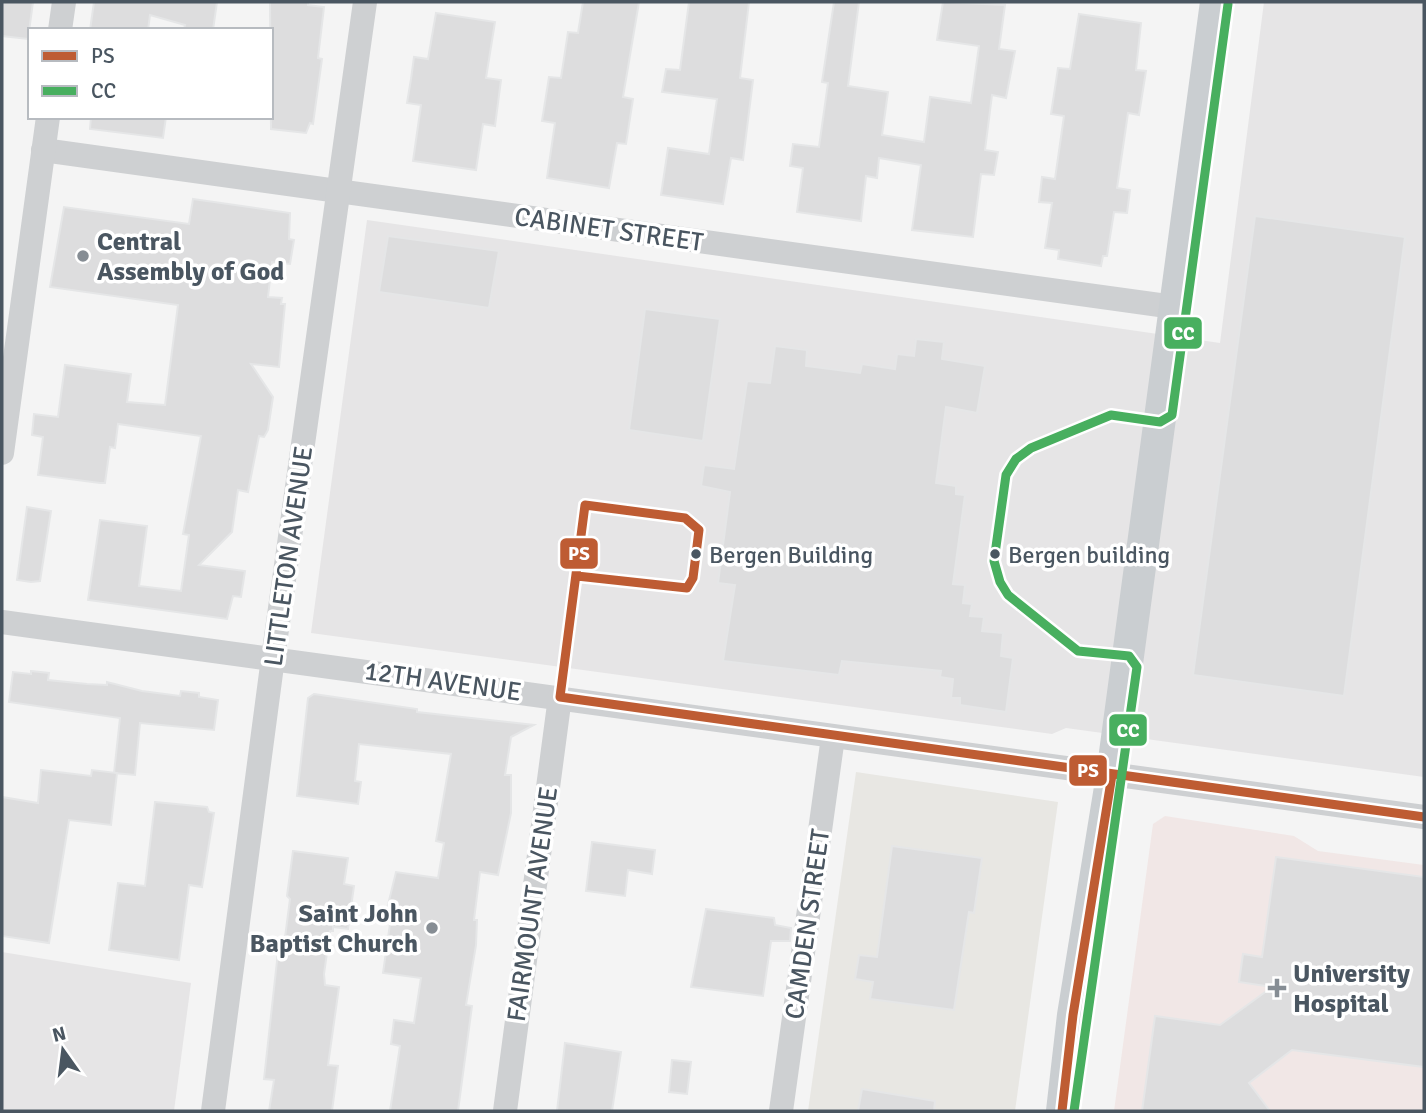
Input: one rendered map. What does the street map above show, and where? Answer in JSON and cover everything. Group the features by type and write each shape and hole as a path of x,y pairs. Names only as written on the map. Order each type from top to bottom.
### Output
{"main road":[{"path":"1062,1111 1073,1015 1112,775 1216,2"}],"street":[{"path":"60,28 64,2"},
{"name":"LITTLETON AVENUE","path":"214,1111 273,658 366,2"},
{"path":"2,453 48,119"},
{"name":"CABINET STREET","path":"43,150 1174,307"},
{"name":"12TH AVENUE","path":"2,622 560,696 833,737 1424,817"},
{"name":"FAIRMOUNT AVENUE","path":"505,1111 560,696"},
{"name":"CAMDEN STREET","path":"781,1111 833,737"}],"shaded area":[{"path":"1264,2 1424,2 1424,777 1066,728 1052,734 311,633 367,220 1220,343"},
{"path":"856,772 1058,802 1015,1111 808,1111"},
{"name":"University Hospital","path":"1165,816 1294,836 1318,851 1424,865 1424,1111 1114,1111 1153,824"},
{"path":"2,952 191,983 174,1111 2,1111"}],"building":[{"path":"2,2 33,2 28,39 2,36"},
{"path":"94,2 217,2 213,28 184,28 185,25 150,15 148,28 90,28"},
{"path":"270,2 308,2 308,5 324,7 318,58 322,59 313,124 310,123 306,133 271,129 273,28 270,28"},
{"path":"583,2 639,2 623,97 633,99 626,144 617,143 609,188 547,178 555,123 542,121 549,77 561,78 568,32 578,33"},
{"path":"689,2 749,2 740,78 753,80 743,160 731,158 723,204 661,195 668,148 709,154 717,99 662,92 666,69 680,70"},
{"path":"834,2 859,2 848,86 888,92 882,135 924,142 930,97 971,103 979,46 937,40 943,2 1005,5 999,49 1015,51 1006,98 992,95 985,150 998,152 994,175 981,174 973,237 912,230 921,165 879,158 877,178 866,176 861,221 797,212 803,168 790,166 793,144 819,147 828,83 822,82"},
{"path":"436,13 495,22 486,78 501,80 495,126 483,124 476,170 413,161 421,105 407,103 414,57 428,59"},
{"path":"1079,14 1141,23 1136,70 1146,71 1139,115 1128,113 1117,188 1130,190 1127,213 1114,212 1107,256 1103,256 1101,266 1058,259 1059,250 1045,248 1052,203 1039,202 1042,177 1055,179 1064,116 1051,114 1058,68 1070,69"},
{"path":"91,119 166,119 163,138 90,129"},
{"path":"193,199 290,213 289,239 294,240 290,264 272,262 268,297 282,298 281,304 285,304 279,367 251,364 273,397 268,430 264,437 259,436 248,492 238,490 232,532 199,565 245,571 241,597 233,596 227,619 88,600 100,520 147,526 139,586 181,591 189,535 183,534 201,436 118,424 115,448 110,447 105,483 100,483 38,475 43,437 32,435 34,414 58,417 65,365 131,374 127,402 165,405 178,305 50,287 64,207 189,224"},
{"path":"1255,216 1405,237 1344,696 1193,675"},
{"path":"388,236 499,251 489,308 379,292"},
{"path":"645,309 720,319 703,441 629,430"},
{"name":"Bergen Building","path":"916,339 944,342 942,359 985,366 977,413 946,407 936,483 956,486 956,494 965,495 953,584 965,585 963,603 972,604 970,616 984,617 982,631 1003,633 1001,656 1013,658 1006,712 960,705 960,698 951,698 953,679 940,677 941,671 842,661 839,675 723,661 735,585 718,583 730,492 701,486 704,465 734,469 747,381 770,383 775,346 807,350 806,366 860,373 862,364 895,369 897,354 914,356"},
{"path":"27,507 51,511 40,581 17,580"},
{"path":"31,671 49,673 48,680 107,685 107,682 142,691 180,696 181,691 199,693 199,697 218,700 214,730 140,723 135,775 114,773 120,718 9,702 13,672 31,674"},
{"path":"314,694 417,709 417,712 534,725 511,737 505,775 511,775 511,813 498,875 480,872 474,920 477,920 476,945 466,1005 472,1006 458,1111 390,1111 400,1046 391,1044 394,1020 414,1023 421,978 383,973 392,910 387,909 396,872 438,878 444,843 436,841 451,754 359,744 355,781 361,782 358,804 297,796 308,698"},
{"path":"41,770 91,776 92,770 117,773 111,825 69,820 49,943 2,936 2,797 38,803"},
{"path":"155,802 207,807 209,812 214,813 202,887 189,885 179,960 109,950 118,883 145,886"},
{"path":"592,842 655,850 652,874 628,870 625,896 586,891"},
{"path":"892,846 982,858 974,913 969,912 954,1010 870,999 873,982 855,979 859,955 877,957"},
{"path":"293,851 348,858 344,884 354,886 348,929 333,927 333,931 330,931 324,974 325,985 339,987 328,1065 338,1066 332,1111 269,1111 274,1080 264,1079 278,952 283,953 290,899 287,896"},
{"path":"1276,857 1424,877 1424,1067 1292,1050 1249,1083 1270,1111 1142,1111 1155,1016 1220,1025 1272,987 1239,982 1243,954 1262,957"},
{"path":"706,909 774,918 775,925 791,928 790,941 771,941 763,996 691,987"},
{"path":"565,1043 621,1052 612,1111 557,1111"},
{"path":"672,1060 691,1062 687,1094 669,1092"},
{"path":"862,1089 935,1101 934,1111 858,1111"}],"transit line":[{"name":"CC","path":"1074,1111 1137,667 1129,656 1078,651 1008,595 1000,582 994,561 1006,475 1016,459 1031,448 1111,415 1160,422 1172,415 1228,4"},
{"name":"PS","path":"577,576 687,588 693,578 699,530 685,518 585,505 560,697 1424,817"},
{"name":"PS","path":"1062,1111 1073,1015 1112,775"}],"place":[{"name":"Central Assembly of God","path":"83,256"},
{"name":"Bergen Building","path":"696,554"},
{"name":"Bergen building","path":"995,554"},
{"name":"Saint John Baptist Church","path":"432,928"},
{"name":"University Hospital","path":"1277,988"}]}
